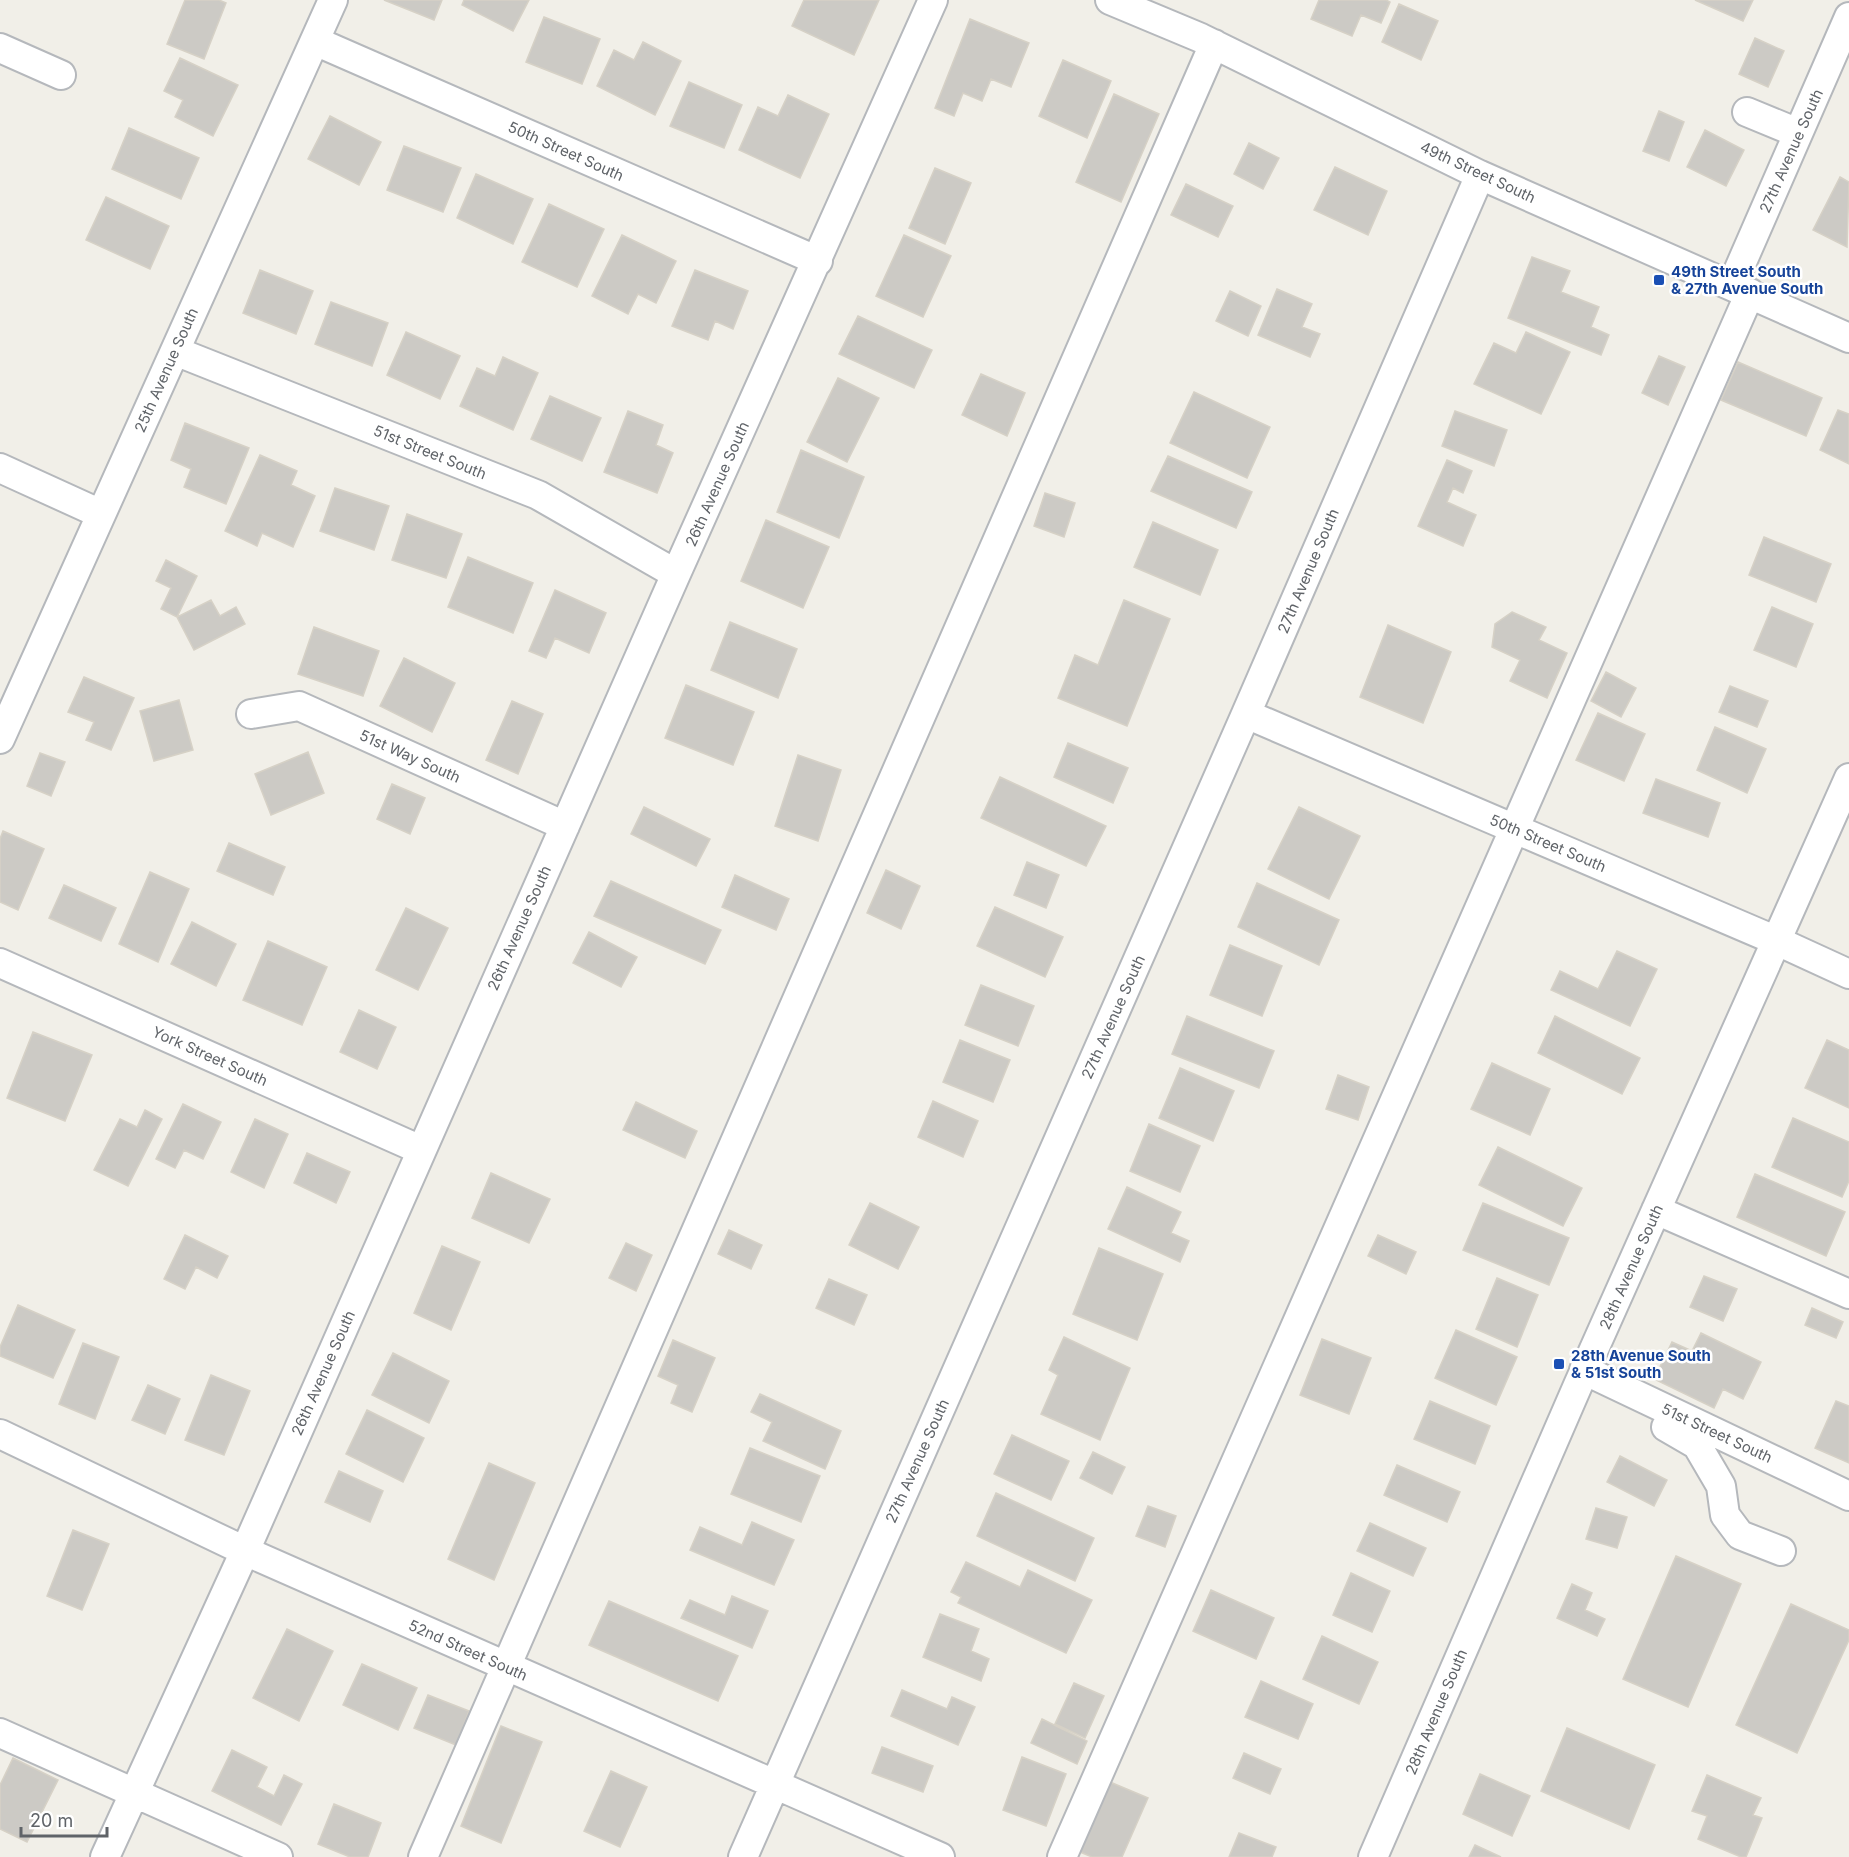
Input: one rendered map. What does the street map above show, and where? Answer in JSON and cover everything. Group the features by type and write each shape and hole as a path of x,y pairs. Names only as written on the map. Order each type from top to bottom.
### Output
{"street":[{"name":"25th Avenue South","path":"0,739 333,0"},
{"name":"26th Avenue South","path":"105,1857 245,1551 676,574 933,0"},
{"name":"49th Street South","path":"1110,0 1214,44 1480,175 1849,338"},
{"name":"27th Avenue South","path":"1062,1857 1514,829 1741,289 1798,133 1849,17"},
{"name":"50th Street South","path":"315,41 818,261"},
{"path":"423,1857 1214,44"},
{"path":"0,48 61,75"},
{"path":"1747,111 1798,133"},
{"name":"27th Avenue South","path":"743,1857 1246,714 1480,175"},
{"name":"51st Street South","path":"175,351 538,495 676,574"},
{"path":"0,468 101,514"},
{"name":"51st Way South","path":"251,714 299,706 565,826"},
{"name":"50th Street South","path":"1246,714 1778,941 1849,974"},
{"name":"28th Avenue South","path":"1373,1857 1581,1378 1849,778"},
{"name":"York Street South","path":"0,963 421,1150"},
{"path":"1656,1210 1849,1294"},
{"path":"1581,1378 1697,1445 1721,1486 1725,1515 1740,1535 1781,1551"},
{"name":"51st Street South","path":"1581,1378 1849,1496"},
{"name":"52nd Street South","path":"0,1434 245,1551 939,1857"},
{"path":"0,1734 278,1857"}],"building":[{"path":"185,0 219,0 226,3 204,59 167,44"},
{"path":"384,0 442,0 434,20"},
{"path":"464,0 529,0 513,31 462,5"},
{"path":"804,0 879,0 854,55 792,26"},
{"path":"1319,0 1386,0 1390,2 1381,23 1361,15 1352,36 1311,19"},
{"path":"1695,0 1753,0 1743,21"},
{"path":"1399,4 1438,21 1421,60 1382,42"},
{"path":"544,17 600,39 582,84 526,62"},
{"path":"970,19 1029,43 1011,87 991,79 982,101 963,93 954,116 935,108"},
{"path":"1755,38 1784,51 1768,87 1739,74"},
{"path":"643,42 681,61 655,115 597,86 614,50 634,60"},
{"path":"180,58 238,85 213,136 175,117 183,100 164,91"},
{"path":"1063,60 1111,81 1087,138 1039,116"},
{"path":"689,82 742,105 724,148 670,126"},
{"path":"1114,94 1159,114 1121,202 1076,182"},
{"path":"788,95 829,114 800,178 739,150 758,107 778,116"},
{"path":"1659,111 1684,122 1669,161 1643,151"},
{"path":"330,116 381,142 359,185 308,159"},
{"path":"129,128 199,158 181,199 112,169"},
{"path":"1705,130 1744,150 1726,186 1687,167"},
{"path":"1249,143 1279,158 1263,189 1234,174"},
{"path":"404,146 461,168 443,212 387,190"},
{"path":"1335,167 1387,191 1368,235 1314,210"},
{"path":"935,168 971,183 945,244 909,228"},
{"path":"476,174 533,199 513,244 457,218"},
{"path":"1840,177 1849,182 1847,247 1813,230"},
{"path":"1186,184 1233,206 1218,237 1171,215"},
{"path":"106,197 169,226 150,269 86,240"},
{"path":"549,204 604,229 577,287 522,262"},
{"path":"622,235 676,261 656,303 638,294 628,314 592,296"},
{"path":"904,235 951,256 923,317 876,296"},
{"path":"1532,257 1570,271 1561,292 1599,307 1591,327 1609,335 1601,355 1508,318"},
{"path":"260,270 313,291 296,334 243,313"},
{"path":"695,270 748,291 733,329 715,321 708,340 672,326"},
{"path":"1277,289 1312,304 1302,327 1320,334 1310,357 1258,335"},
{"path":"1230,291 1261,306 1248,336 1216,321"},
{"path":"331,302 388,323 372,366 315,344"},
{"path":"858,316 932,350 914,388 839,354"},
{"path":"406,332 460,356 440,399 387,375"},
{"path":"1526,332 1570,352 1541,414 1474,384 1494,343 1516,353"},
{"path":"1659,356 1685,367 1668,405 1642,393"},
{"path":"503,357 538,373 513,430 460,406 477,368 495,376"},
{"path":"1738,362 1822,398 1806,436 1721,400"},
{"path":"981,374 1025,393 1007,436 962,415"},
{"path":"838,378 879,398 847,462 807,442"},
{"path":"1194,392 1270,427 1247,478 1170,443"},
{"path":"550,396 601,418 582,461 531,439"},
{"path":"1838,410 1849,414 1849,464 1820,450"},
{"path":"628,411 663,425 656,445 673,453 657,493 604,472"},
{"path":"1455,411 1507,430 1494,466 1442,446"},
{"path":"185,423 249,448 226,504 184,487 191,469 171,460"},
{"path":"801,450 864,477 839,538 777,512"},
{"path":"260,455 297,471 291,485 315,496 293,547 262,533 257,546 225,531"},
{"path":"1168,456 1252,492 1236,528 1151,491"},
{"path":"1447,460 1472,471 1463,493 1453,488 1447,502 1476,515 1463,546 1418,526"},
{"path":"335,488 389,506 374,550 320,531"},
{"path":"1045,493 1075,503 1064,537 1034,526"},
{"path":"407,514 462,534 446,578 392,560"},
{"path":"766,520 829,547 803,608 741,581"},
{"path":"1153,522 1218,550 1200,595 1134,567"},
{"path":"1764,537 1831,564 1816,602 1749,575"},
{"path":"468,557 533,583 513,633 448,607"},
{"path":"166,560 197,576 177,617 161,609 171,588 156,581"},
{"path":"555,590 606,613 589,653 555,638 546,658 529,651"},
{"path":"211,600 220,616 236,607 245,624 194,650 177,617"},
{"path":"1124,600 1170,619 1127,726 1058,698 1075,655 1098,665"},
{"path":"1772,607 1813,624 1796,667 1754,650"},
{"path":"1512,612 1546,627 1539,640 1567,653 1547,698 1510,681 1520,660 1492,647 1495,624"},
{"path":"730,622 797,649 778,698 711,670"},
{"path":"1388,625 1451,652 1423,723 1360,697"},
{"path":"314,627 379,651 363,696 298,674"},
{"path":"404,658 455,683 432,732 380,706"},
{"path":"1606,672 1636,688 1621,717 1591,701"},
{"path":"84,677 134,698 111,750 86,740 94,722 68,712"},
{"path":"686,685 754,712 733,765 665,738"},
{"path":"1730,686 1768,701 1757,727 1719,712"},
{"path":"179,700 193,750 154,761 140,711"},
{"path":"512,701 543,714 518,774 486,760"},
{"path":"1598,713 1645,734 1624,781 1576,760"},
{"path":"1715,727 1766,749 1747,793 1697,770"},
{"path":"1068,743 1128,768 1113,803 1054,777"},
{"path":"308,752 324,793 271,815 255,774"},
{"path":"40,753 65,762 51,796 27,786"},
{"path":"798,755 841,770 818,841 775,826"},
{"path":"1000,777 1106,826 1086,866 981,818"},
{"path":"1656,779 1720,803 1708,837 1643,813"},
{"path":"392,784 425,798 410,834 377,819"},
{"path":"644,807 710,839 696,866 631,834"},
{"path":"1299,807 1360,836 1329,899 1268,869"},
{"path":"3,831 44,849 18,910 0,902 0,839"},
{"path":"229,843 285,867 273,895 217,871"},
{"path":"1027,862 1059,875 1046,908 1014,895"},
{"path":"886,870 920,886 901,929 867,913"},
{"path":"150,872 189,889 158,962 119,944"},
{"path":"735,875 789,899 776,930 722,907"},
{"path":"611,881 721,930 705,964 594,916"},
{"path":"1257,883 1339,920 1319,965 1238,927"},
{"path":"64,885 116,908 101,941 49,918"},
{"path":"995,907 1063,937 1045,977 977,946"},
{"path":"406,908 448,928 418,990 376,970"},
{"path":"192,922 236,944 216,986 171,964"},
{"path":"589,932 637,957 621,987 573,963"},
{"path":"268,941 327,967 302,1025 243,1000"},
{"path":"1230,945 1282,966 1262,1016 1210,995"},
{"path":"1617,951 1657,969 1630,1026 1551,990 1560,971 1598,989"},
{"path":"981,985 1034,1006 1018,1046 965,1025"},
{"path":"359,1010 396,1027 377,1069 340,1052"},
{"path":"1187,1016 1274,1051 1259,1088 1172,1054"},
{"path":"1555,1016 1640,1058 1622,1094 1538,1053"},
{"path":"33,1032 92,1055 65,1121 7,1098"},
{"path":"960,1040 1010,1060 993,1102 943,1082"},
{"path":"1827,1040 1849,1050 1849,1108 1805,1088"},
{"path":"1492,1063 1550,1089 1530,1135 1471,1109"},
{"path":"1180,1068 1234,1091 1213,1141 1159,1118"},
{"path":"1338,1075 1369,1087 1358,1120 1326,1109"},
{"path":"933,1101 978,1121 963,1157 918,1137"},
{"path":"636,1102 697,1131 685,1158 623,1130"},
{"path":"183,1104 221,1122 203,1159 184,1150 175,1168 156,1159"},
{"path":"145,1110 162,1119 128,1186 94,1170 120,1119 137,1127"},
{"path":"1793,1118 1849,1142 1849,1181 1842,1197 1772,1167"},
{"path":"255,1119 288,1134 264,1188 231,1172"},
{"path":"1149,1124 1200,1146 1180,1192 1130,1171"},
{"path":"1498,1147 1582,1188 1563,1226 1479,1185"},
{"path":"307,1153 350,1172 336,1203 294,1183"},
{"path":"491,1173 550,1199 529,1243 472,1218"},
{"path":"1755,1174 1845,1212 1826,1256 1737,1217"},
{"path":"1127,1187 1181,1212 1171,1233 1189,1241 1180,1262 1108,1229"},
{"path":"870,1203 919,1227 898,1269 849,1245"},
{"path":"1483,1203 1569,1238 1549,1285 1463,1250"},
{"path":"729,1230 762,1245 751,1269 718,1254"},
{"path":"185,1235 228,1256 217,1278 196,1267 185,1289 164,1279"},
{"path":"1378,1235 1416,1252 1406,1274 1368,1256"},
{"path":"626,1243 652,1255 636,1291 609,1278"},
{"path":"442,1246 480,1262 451,1330 414,1313"},
{"path":"1099,1248 1163,1274 1137,1340 1073,1314"},
{"path":"1704,1276 1737,1289 1723,1321 1690,1307"},
{"path":"1497,1278 1538,1295 1517,1347 1476,1329"},
{"path":"829,1279 867,1295 854,1325 816,1308"},
{"path":"18,1305 75,1330 53,1378 0,1356 0,1347"},
{"path":"1812,1308 1843,1322 1836,1338 1805,1325"},
{"path":"1456,1330 1517,1357 1496,1405 1435,1378"},
{"path":"1701,1333 1761,1362 1743,1399 1723,1389 1714,1408 1654,1379 1672,1342 1692,1351"},
{"path":"1064,1337 1130,1368 1100,1440 1041,1414 1058,1375 1049,1370"},
{"path":"1322,1339 1371,1358 1349,1414 1300,1395"},
{"path":"673,1340 715,1358 692,1412 671,1403 678,1385 658,1376"},
{"path":"83,1343 119,1357 95,1419 59,1404"},
{"path":"393,1353 449,1381 429,1423 372,1395"},
{"path":"211,1375 250,1391 224,1455 185,1440"},
{"path":"148,1385 180,1399 165,1434 132,1420"},
{"path":"760,1394 841,1431 825,1469 763,1441 772,1422 751,1412"},
{"path":"1430,1401 1490,1426 1475,1464 1414,1439"},
{"path":"1836,1401 1849,1406 1849,1463 1815,1448"},
{"path":"367,1410 424,1438 403,1482 346,1454"},
{"path":"1012,1435 1069,1461 1051,1500 994,1474"},
{"path":"750,1448 820,1476 801,1522 731,1494"},
{"path":"1093,1452 1125,1467 1112,1494 1080,1478"},
{"path":"1620,1456 1667,1480 1654,1506 1607,1482"},
{"path":"489,1463 535,1483 494,1580 448,1559"},
{"path":"1397,1465 1460,1492 1447,1522 1384,1495"},
{"path":"339,1471 383,1491 370,1522 325,1502"},
{"path":"996,1493 1094,1538 1075,1581 977,1536"},
{"path":"1148,1506 1176,1516 1165,1547 1136,1536"},
{"path":"1596,1508 1627,1517 1617,1548 1586,1539"},
{"path":"752,1522 794,1540 774,1585 690,1550 700,1527 742,1545"},
{"path":"1370,1523 1426,1548 1413,1576 1357,1551"},
{"path":"73,1530 109,1544 82,1610 47,1596"},
{"path":"1676,1556 1741,1584 1688,1707 1623,1679"},
{"path":"966,1562 1020,1587 1028,1570 1092,1600 1066,1653 958,1603 961,1597 951,1592"},
{"path":"1351,1573 1390,1591 1372,1632 1333,1615"},
{"path":"1572,1584 1592,1593 1585,1610 1605,1619 1597,1636 1557,1618"},
{"path":"1211,1590 1274,1618 1256,1659 1193,1631"},
{"path":"732,1596 768,1611 752,1648 681,1618 690,1600 725,1615"},
{"path":"609,1601 738,1656 718,1701 589,1645"},
{"path":"1791,1604 1849,1630 1849,1640 1797,1753 1736,1725"},
{"path":"940,1614 979,1629 971,1651 989,1659 981,1681 923,1657"},
{"path":"287,1629 333,1651 299,1721 253,1698"},
{"path":"1322,1636 1378,1662 1359,1704 1303,1679"},
{"path":"362,1664 417,1688 398,1730 343,1705"},
{"path":"1261,1681 1313,1704 1298,1739 1245,1717"},
{"path":"1074,1683 1104,1696 1085,1738 1055,1724"},
{"path":"902,1690 947,1709 952,1697 975,1707 958,1745 891,1716"},
{"path":"428,1695 469,1711 456,1745 414,1728"},
{"path":"1042,1719 1087,1741 1077,1764 1031,1743"},
{"path":"501,1726 542,1742 501,1843 461,1826"},
{"path":"1567,1728 1655,1765 1629,1829 1541,1791"},
{"path":"882,1747 933,1766 923,1792 872,1773"},
{"path":"232,1750 267,1767 257,1787 274,1796 284,1775 302,1784 281,1825 212,1791"},
{"path":"1244,1753 1281,1769 1270,1794 1233,1778"},
{"path":"1022,1757 1066,1774 1046,1826 1003,1810"},
{"path":"13,1758 58,1780 27,1842 0,1829 0,1785"},
{"path":"611,1771 647,1787 620,1847 584,1831"},
{"path":"1480,1774 1530,1796 1512,1836 1463,1814"},
{"path":"1707,1775 1761,1798 1753,1815 1762,1818 1746,1857 1698,1839 1707,1816 1692,1811"},
{"path":"1110,1782 1148,1798 1122,1857 1092,1857 1080,1852"},
{"path":"334,1804 381,1823 368,1857 350,1857 318,1844"},
{"path":"1239,1833 1276,1847 1272,1857 1229,1857"},
{"path":"1475,1845 1501,1857 1469,1857"}],"place":[{"name":"49th Street South & 27th Avenue South","path":"1659,280"},
{"name":"28th Avenue South & 51st South","path":"1559,1364"}]}
